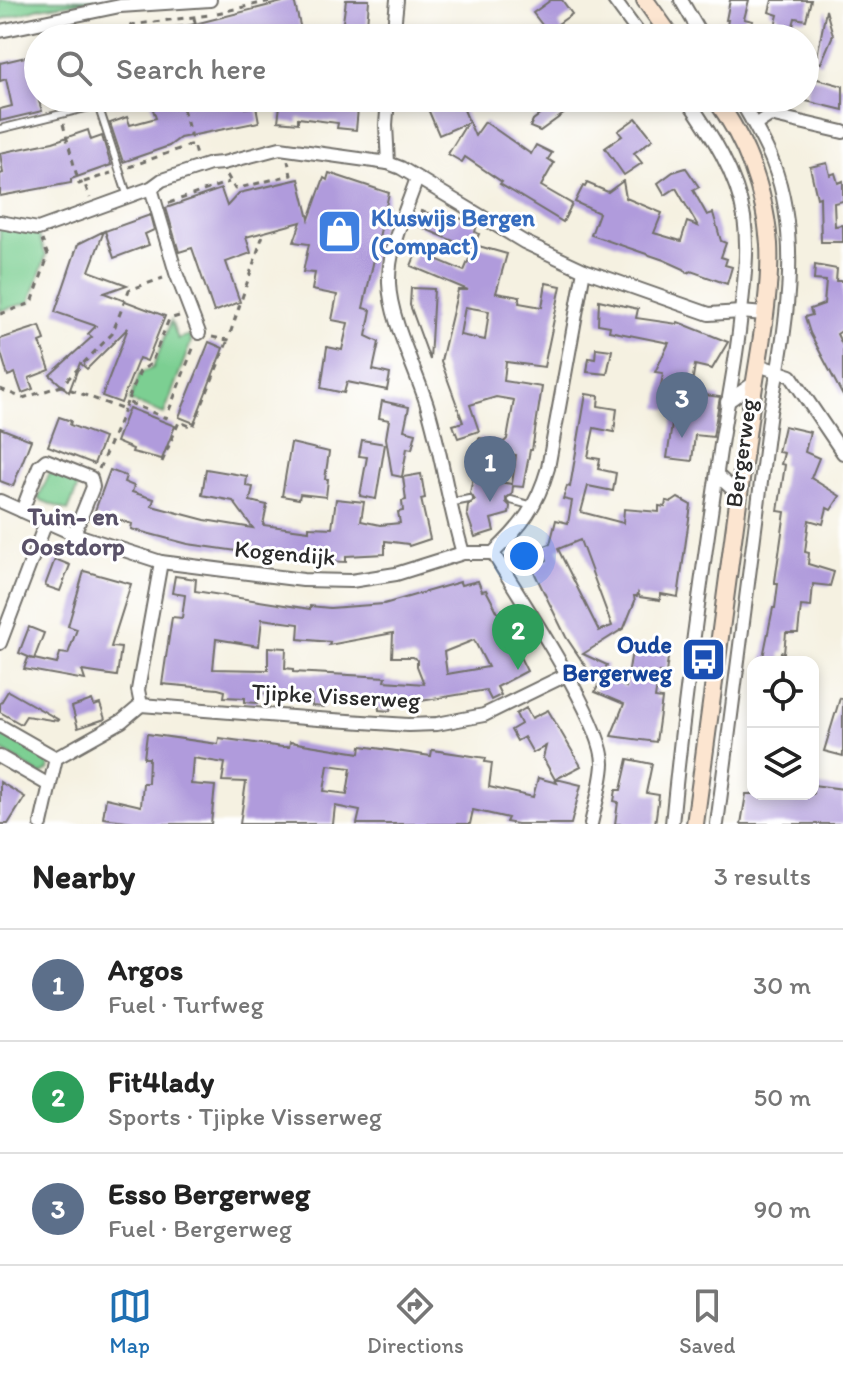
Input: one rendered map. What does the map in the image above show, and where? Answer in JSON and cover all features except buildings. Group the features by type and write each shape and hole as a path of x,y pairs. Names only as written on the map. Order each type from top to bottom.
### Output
{"main road":[{"path":"645,0 662,24"},
{"name":"Bergerweg","path":"695,824 758,365 769,248 761,193 742,141 724,112"}],"street":[{"path":"34,24 120,6 210,0"},
{"path":"394,24 397,0"},
{"path":"614,0 632,24"},
{"path":"681,0 695,24"},
{"path":"0,31 24,26"},
{"path":"387,112 388,163"},
{"name":"Bergerweg","path":"672,824 680,746 745,289 746,243 741,203 724,159 695,112"},
{"name":"Bergerweg","path":"717,824 770,412 782,346 788,238 774,165 747,112"},
{"path":"755,125 770,115 843,132"},
{"path":"0,222 38,229 200,167 286,148 388,163 524,242 584,270 709,314 764,314"},
{"path":"417,178 392,253 389,285 401,335 433,428 448,503 463,553"},
{"path":"151,188 176,273 199,333"},
{"path":"584,270 548,468 540,496 519,528 493,553 566,675 600,742 603,763 591,824"},
{"path":"758,365 791,376 843,453"},
{"name":"Bergerweg","path":"727,402 754,383"},
{"path":"22,511 39,466 46,460 91,478 93,487 74,534"},
{"name":"Bergerweg","path":"717,475 740,496"},
{"name":"Kogendijk","path":"0,501 74,534 161,562 303,580 351,581 396,574 463,553 493,553"},
{"path":"0,643 46,522"},
{"path":"41,824 56,758 122,721 141,705 138,690 161,562"},
{"name":"Tjipke Visserweg","path":"141,705 393,724 437,724 484,715 566,675"},
{"path":"0,726 56,758"},
{"path":"0,757 49,785"}],"lane":[{"path":"0,129 74,112"},
{"path":"100,112 128,197"},
{"path":"448,503 469,499"},
{"path":"511,500 533,506"}],"path":[{"path":"140,24 194,18 275,0"},
{"path":"194,18 196,24"},
{"path":"184,112 200,167"},
{"path":"61,116 79,184 193,144"},
{"path":"223,163 229,182 235,189 291,175 286,148"},
{"path":"84,182 94,209"},
{"path":"157,207 229,182"},
{"path":"0,314 32,303 48,256 38,229"},
{"path":"162,462 179,422 193,427 228,340 263,235"},
{"path":"0,389 23,398 61,386 112,334 129,290 176,273"},
{"path":"91,478 103,464 140,371 151,364 169,319 190,313"},
{"path":"127,402 166,418 199,333 228,340"},
{"path":"61,386 124,410"}],"green space":[{"path":"0,0 96,0 40,8 0,20"},
{"path":"0,226 38,233 46,256 30,302 0,311"},
{"path":"171,321 178,339 189,335 191,342 164,414 130,401 140,373 153,368"},
{"path":"50,472 79,484 68,511 38,499"},
{"path":"0,732 48,761 49,769 41,775 0,749"}],"place":[{"name":"Kluswijs Bergen (Compact)","path":"340,232"},
{"name":"Esso Bergerweg","path":"682,438"},
{"name":"Argos","path":"490,502"},
{"name":"Oude Bergerweg","path":"703,659"},
{"name":"Fit4lady","path":"518,670"}],"district":[{"name":"Tuin- en Oostdorp","path":"73,531"}]}
